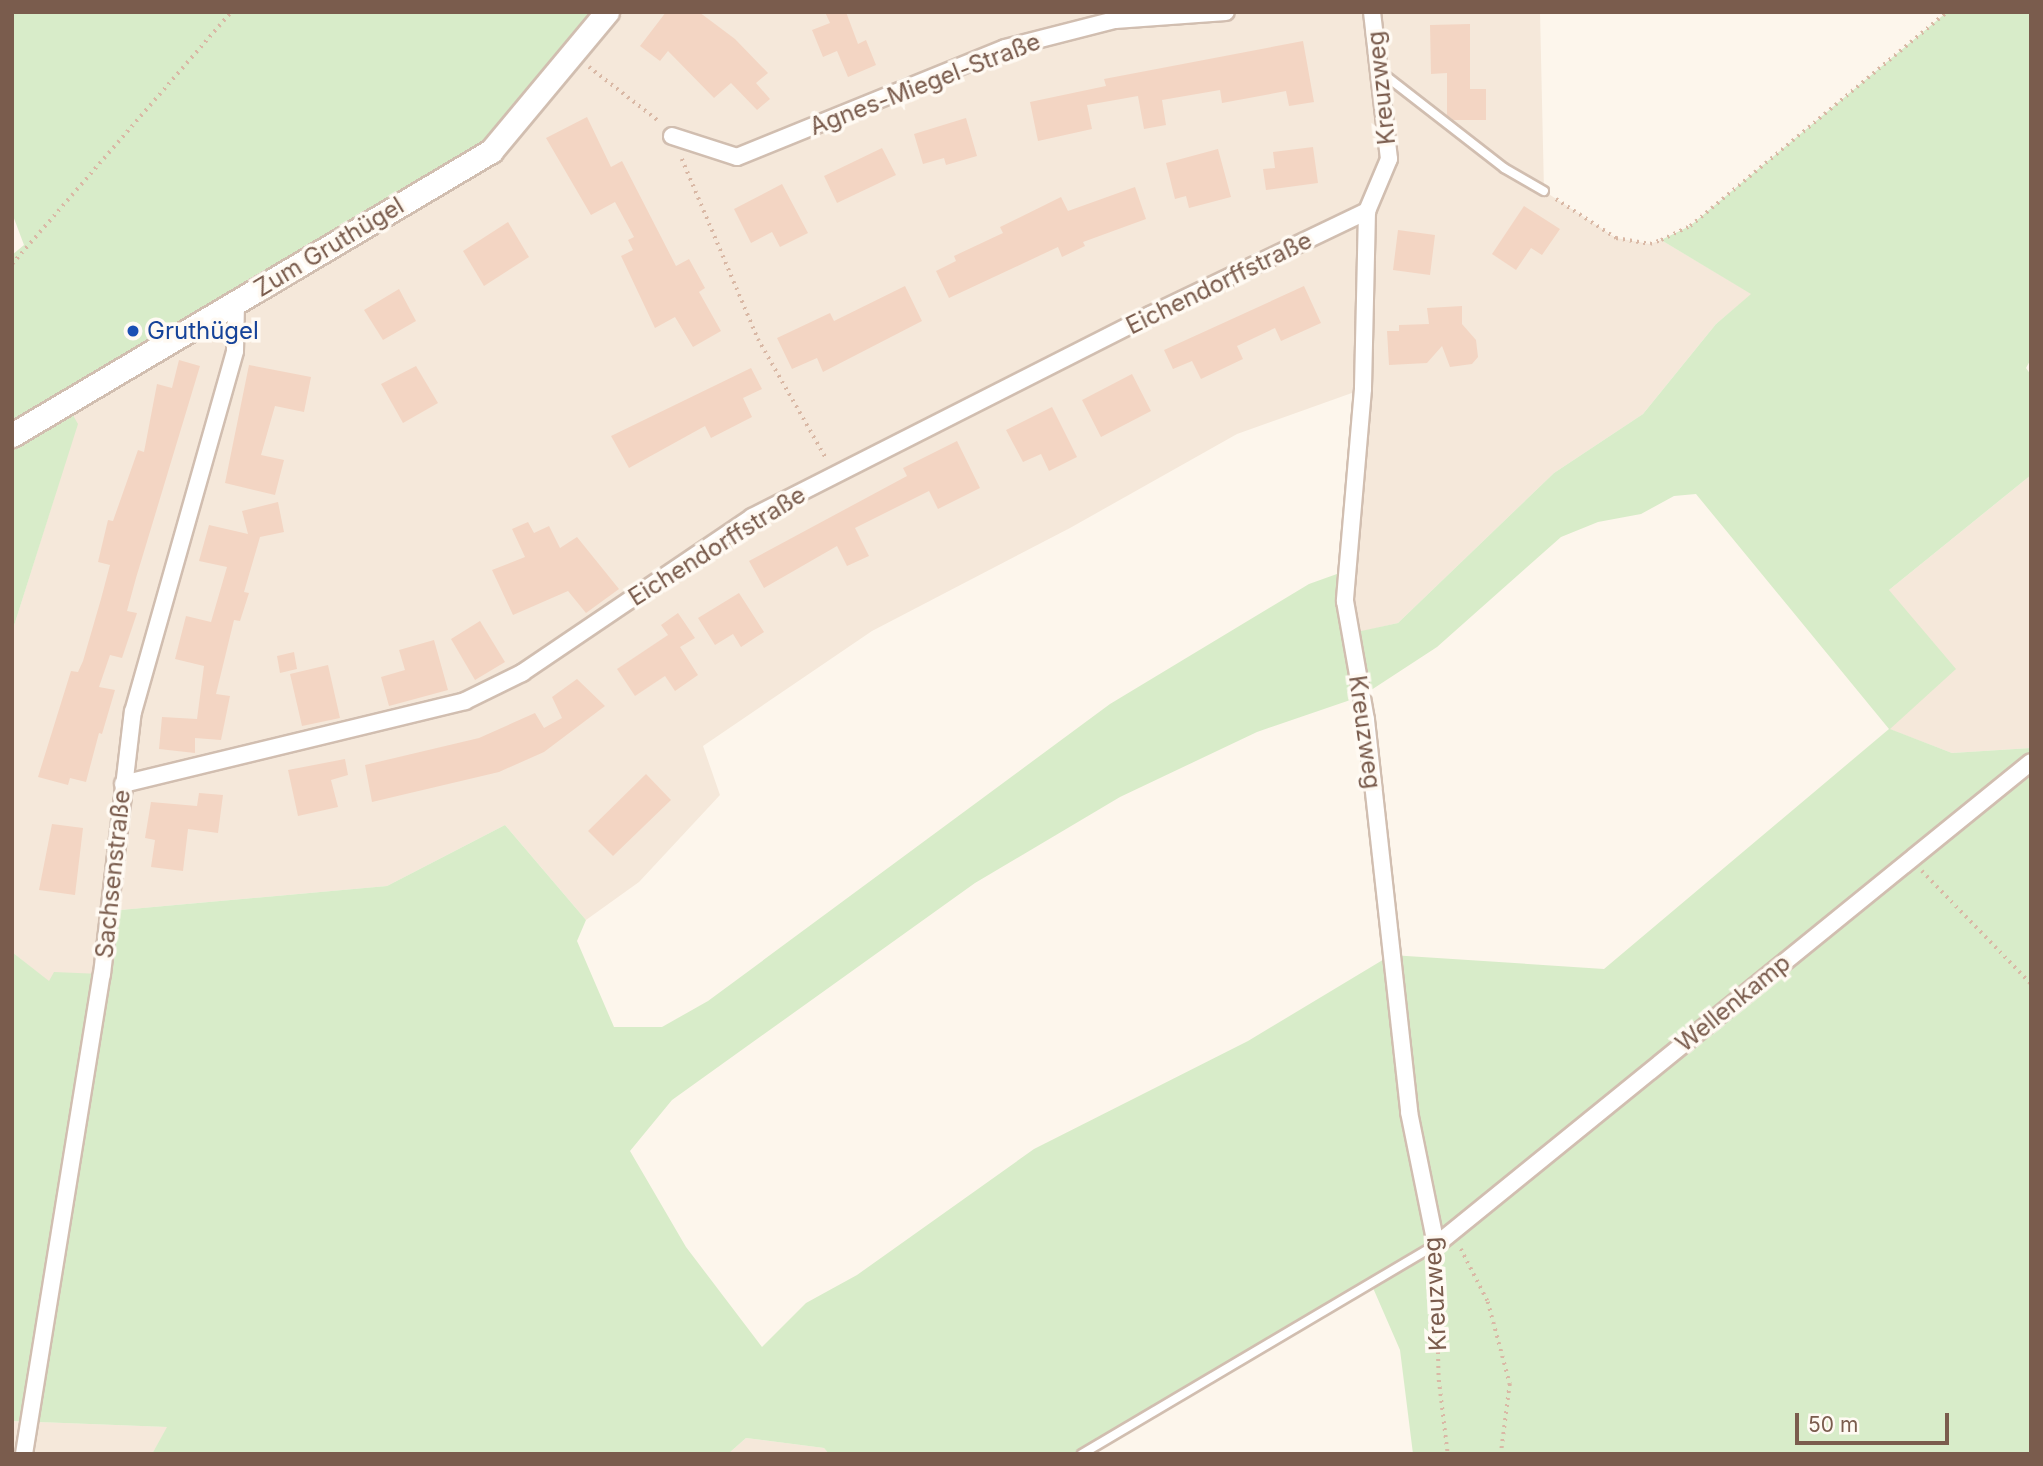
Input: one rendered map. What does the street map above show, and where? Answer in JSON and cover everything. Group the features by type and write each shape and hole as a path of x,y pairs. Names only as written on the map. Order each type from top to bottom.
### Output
{"street":[{"name":"Zum Gruthügel","path":"12,435 491,150 607,12"},
{"name":"Agnes-Miegel-Straße","path":"672,136 737,157 1005,48 1115,20 1226,12"},
{"name":"Kreuzweg","path":"1372,12 1382,73 1389,159 1367,211 1363,389 1345,600 1366,720 1409,1112 1436,1245"},
{"name":"Eichendorffstraße","path":"123,784 465,701 522,674 752,517 1367,211"},
{"name":"Sachsenstraße","path":"24,1454 102,974 133,712 235,351 236,303"},
{"name":"Wellenkamp","path":"1436,1245 2031,762"}],"lane":[{"path":"1382,73 1504,168 1544,191"},
{"path":"1082,1454 1436,1245"}],"path":[{"path":"12,264 231,12"},
{"path":"1544,191 1616,238 1650,244 1661,240 1690,226 1947,12"},
{"path":"573,53 657,119 672,136 758,340 834,475"},
{"path":"1911,859 2031,984"},
{"path":"1452,1232 1488,1302 1510,1384 1501,1454"},
{"name":"Kreuzweg","path":"1436,1245 1439,1380 1448,1454"}],"shaded area":[{"path":"607,12 1540,12 1544,191 1616,238 1650,244 1661,240 1752,294 1716,324 1643,414 1554,473 1398,623 1351,634 1363,389 1237,434 1070,528 872,631 703,746 720,795 639,882 586,920 505,825 387,886 109,911 102,974 49,982 12,952 12,632 55,495 65,403"},
{"path":"2031,475 2031,748 1952,753 1889,729 1889,590"},
{"path":"12,1421 168,1427 152,1454 12,1454"},
{"path":"746,1438 824,1448 829,1454 728,1454"}],"green space":[{"path":"12,12 607,12 491,151 66,403 78,424 12,632 12,255 24,245 12,213"},
{"path":"1947,12 2031,12 2031,359 2026,368 2031,375 2031,475 1889,590 1956,669 1890,729 1952,753 2031,748 2031,1454 1413,1454 1400,1350 1370,1281 1083,1454 829,1454 824,1448 746,1438 728,1454 152,1454 167,1427 12,1421 12,952 49,981 54,972 101,974 109,911 387,886 505,825 586,920 577,941 614,1027 662,1027 708,1001 1110,704 1309,584 1348,570 1352,633 1398,623 1554,473 1643,414 1716,324 1751,294 1661,240 1690,226","holes":["1696,494 1889,729 1604,969 1391,955 1248,1041 1034,1149 857,1275 806,1303 762,1347 686,1247 630,1151 672,1100 975,883 1120,797 1257,732 1362,696 1437,647 1561,537 1598,522 1641,514 1674,496"]}],"building":[{"path":"666,12 699,12 735,39 768,73 756,83 770,99 757,110 731,83 714,98 668,51 660,61 640,46"},
{"path":"825,12 846,12 858,44 866,40 876,65 848,77 837,51 823,57 812,30 830,23"},
{"path":"1470,24 1470,89 1486,89 1486,120 1453,120 1447,115 1447,73 1431,74 1430,25"},
{"path":"1303,41 1314,102 1289,106 1286,91 1222,103 1220,90 1162,100 1166,125 1144,129 1138,96 1087,105 1092,129 1038,141 1030,102 1106,86 1104,79"},
{"path":"587,117 611,167 622,161 676,266 689,259 705,288 699,292 721,331 693,347 675,317 655,328 621,256 633,250 628,240 634,237 615,202 591,215 546,138"},
{"path":"966,118 977,156 946,165 944,158 923,164 914,134"},
{"path":"1313,147 1318,183 1266,190 1263,169 1275,168 1273,152"},
{"path":"882,148 896,175 837,203 824,176"},
{"path":"1218,149 1231,197 1189,208 1186,196 1175,199 1166,163"},
{"path":"782,184 808,233 780,247 772,232 751,243 734,209"},
{"path":"1135,187 1146,219 1083,242 1085,246 1062,257 1058,247 949,298 936,271 956,261 954,256 1003,233 1000,227 1061,197 1068,211"},
{"path":"1524,206 1560,229 1542,255 1531,248 1516,270 1492,254"},
{"path":"508,222 529,257 484,286 463,251"},
{"path":"1398,230 1435,235 1430,275 1393,270"},
{"path":"905,286 922,321 823,372 817,358 792,369 777,338 830,313 834,321"},
{"path":"1304,286 1321,323 1281,341 1275,328 1237,346 1243,359 1201,379 1192,361 1173,369 1164,350"},
{"path":"399,289 416,321 383,340 364,310"},
{"path":"1462,306 1462,324 1476,340 1478,357 1472,364 1450,367 1442,346 1427,363 1389,365 1387,331 1399,331 1399,325 1429,324 1427,308"},
{"path":"179,360 200,366 127,611 137,613 122,658 110,655 99,687 115,690 102,734 99,733 86,782 70,778 68,785 38,777 71,671 78,672 83,661 101,599 110,565 98,562 108,520 113,521 138,450 144,452 157,384 172,388"},
{"path":"249,365 311,377 304,412 275,406 261,455 284,460 275,495 225,483"},
{"path":"416,366 438,403 403,423 381,384"},
{"path":"751,368 762,389 743,398 752,417 711,438 705,426 629,468 611,436"},
{"path":"1132,374 1151,411 1101,437 1082,400"},
{"path":"1052,407 1077,457 1049,471 1041,454 1023,462 1006,430"},
{"path":"957,441 980,488 938,509 929,491 855,528 869,556 847,566 837,546 764,588 749,561 907,476 903,468"},
{"path":"278,502 284,532 260,537 244,592 249,593 240,621 234,620 216,694 230,696 221,740 195,738 195,753 159,749 162,717 197,719 204,666 175,659 186,616 211,622 227,567 199,561 209,525 248,534 242,511"},
{"path":"528,522 534,533 549,526 560,548 577,537 619,589 586,613 568,591 513,615 492,570 525,557 512,529"},
{"path":"739,593 764,632 741,647 733,634 715,645 698,618"},
{"path":"678,613 695,638 680,647 698,675 675,691 665,676 635,696 617,669 668,635 661,625"},
{"path":"480,621 505,662 475,680 451,639"},
{"path":"434,640 448,690 389,706 381,677 405,670 399,650"},
{"path":"294,652 297,669 280,673 277,656"},
{"path":"328,665 340,718 302,726 290,674"},
{"path":"577,679 605,706 544,752 499,772 372,802 365,765 479,738 535,713 544,728 562,718 552,697"},
{"path":"345,759 348,775 331,780 338,807 298,816 288,770"},
{"path":"646,774 671,800 613,856 588,831"},
{"path":"199,793 223,795 218,833 188,829 183,871 151,867 155,840 145,838 151,802 197,806"},
{"path":"52,824 83,828 75,895 39,890"}],"place":[{"name":"Gruthügel","path":"133,331"}]}
